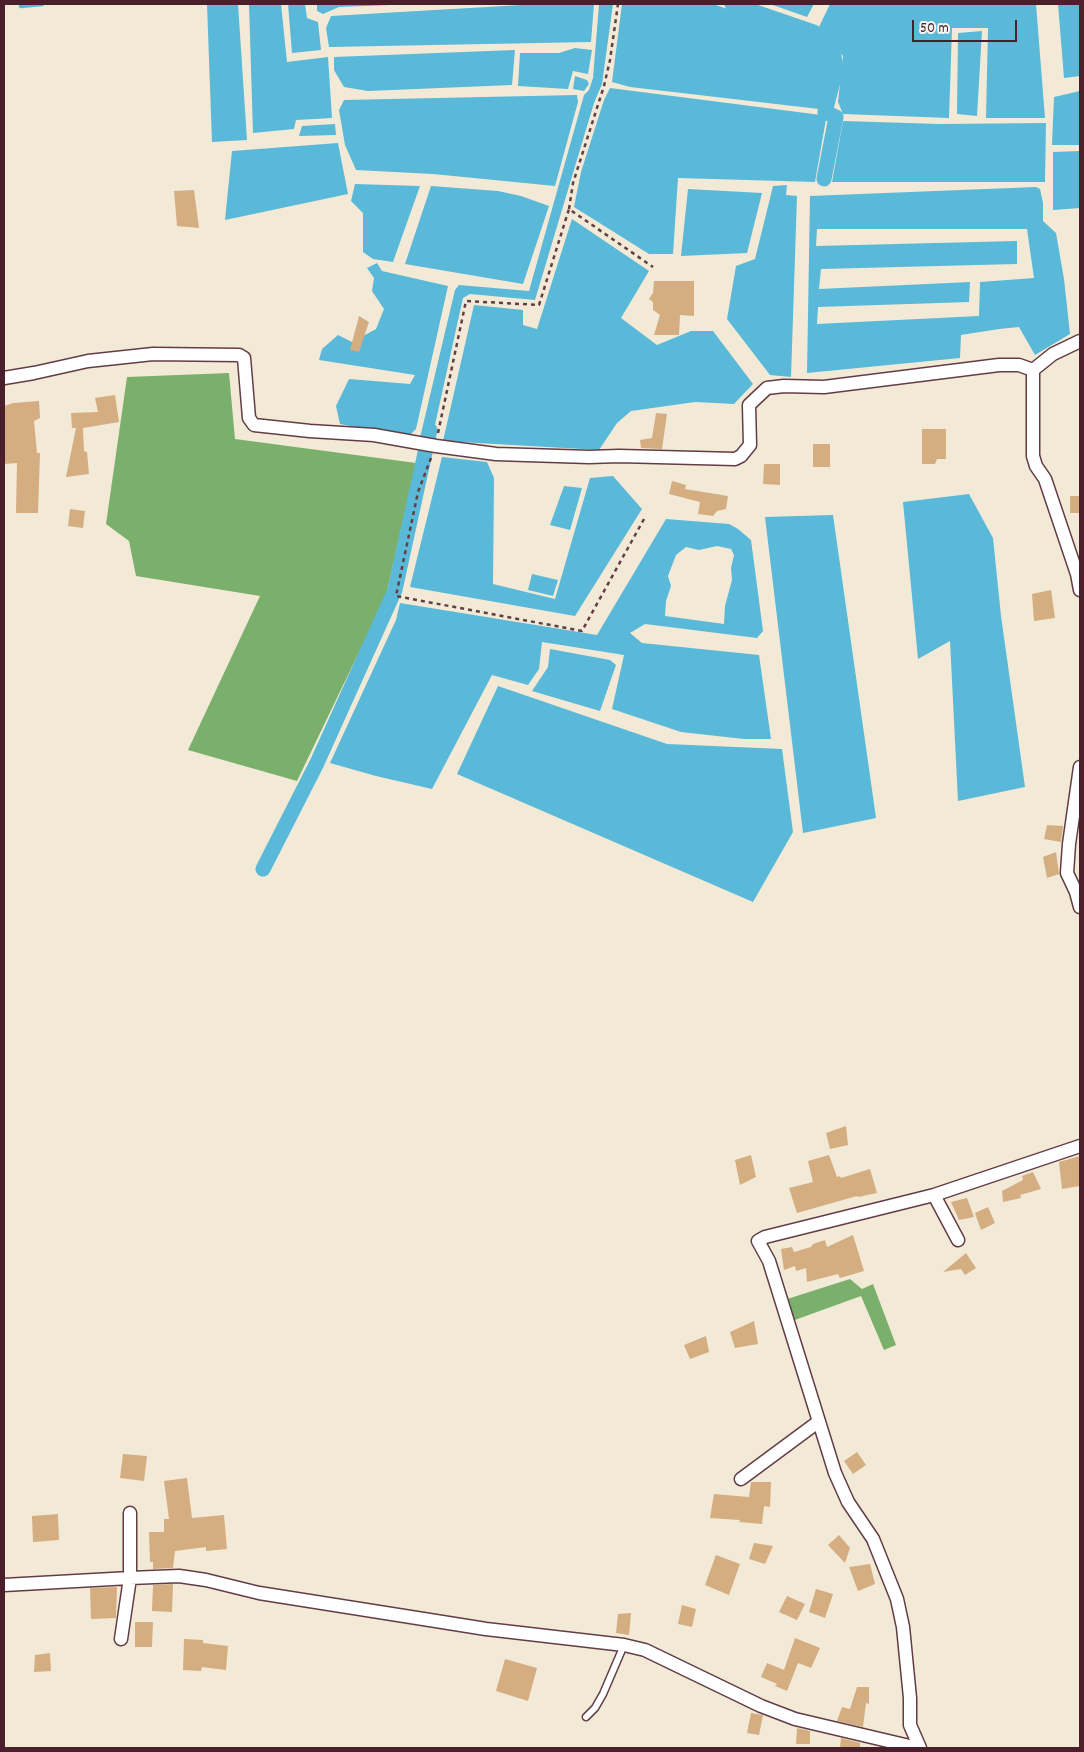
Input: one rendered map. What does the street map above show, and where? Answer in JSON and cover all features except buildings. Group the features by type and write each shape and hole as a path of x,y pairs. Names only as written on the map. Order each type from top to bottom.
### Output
{"street":[{"path":"1033,370 1053,354 1080,341"},
{"path":"4,378 88,361 152,354 239,354 244,358 249,418 254,424 310,431 374,435 426,445 496,454 735,458 741,456 750,444 750,406 767,388 784,386 824,387 999,365 1020,365 1033,370"},
{"path":"1033,370 1033,456 1036,466 1046,479 1075,567 1080,590"},
{"path":"1080,767 1069,844 1067,873 1076,892 1080,907"},
{"path":"919,1748 910,1725 910,1698 903,1627 897,1599 873,1539 844,1495 835,1473 769,1261 758,1241 765,1236 934,1196 1080,1146"},
{"path":"934,1196 958,1240"},
{"path":"741,1479 818,1422"},
{"path":"121,1639 130,1578 130,1514"},
{"path":"4,1586 179,1576 259,1592 486,1629 624,1646 645,1650 761,1706 796,1719 919,1748"}],"lane":[{"path":"586,1716 595,1708 603,1694 624,1646"}],"path":[{"path":"569,209 573,183 604,86 618,4"}],"green space":[{"path":"229,373 235,439 416,463 386,596 297,781 188,750 260,596 136,576 129,541 106,524 127,377"},
{"path":"850,1279 862,1289 873,1284 896,1345 884,1350 861,1296 792,1321 784,1300"}],"water":[{"path":"207,4 238,4 247,140 212,142"},
{"path":"249,4 281,4 287,62 328,57 332,118 296,120 294,129 253,133"},
{"path":"288,4 305,4 307,18 318,22 321,50 292,53"},
{"path":"317,4 416,4 339,7 323,14 317,11"},
{"path":"539,4 594,4 591,42 329,47 326,28 331,16"},
{"path":"599,4 613,4 602,84 594,103 535,300 470,294 463,298 431,443 419,442 455,290 459,285 529,291 584,95 589,90 593,78"},
{"path":"622,4 713,4 810,37 831,62 819,109 630,87 612,82"},
{"path":"770,4 814,4 807,17"},
{"path":"830,4 1036,4 1045,118 986,118 988,28 952,28 949,118 843,114 838,102 843,56 819,27"},
{"path":"1058,4 1080,4 1080,76 1064,78"},
{"path":"982,31 977,116 957,114 958,33"},
{"path":"575,48 592,50 588,74 573,71 568,89 518,86 520,53 559,53"},
{"path":"515,50 512,85 368,91 344,87 334,70 334,57"},
{"path":"575,76 587,80 589,84 584,91 573,89"},
{"path":"610,88 821,115 826,119 815,182 678,178 673,254 649,254 574,207 581,172 604,100"},
{"path":"1080,91 1080,145 1052,145 1054,97"},
{"path":"577,95 578,102 555,186 433,174 356,170 345,145 339,110 344,100"},
{"path":"843,121 940,124 1046,123 1045,182 832,182"},
{"path":"335,124 336,135 299,136 302,126"},
{"path":"338,143 348,194 225,220 232,151"},
{"path":"1080,151 1080,208 1053,210 1053,152"},
{"path":"355,184 420,186 393,262 373,259 363,252 363,213 351,201"},
{"path":"787,185 786,195 797,196 791,377 770,375 727,319 736,266 755,259 773,186"},
{"path":"431,186 498,191 521,196 549,206 523,284 405,264"},
{"path":"1036,187 1040,189 1043,203 1043,221 1056,233 1064,279 1070,334 1035,355 1019,327 961,335 960,358 807,373 810,196","holes":["817,229 1027,229 1034,278 980,282 979,316 817,324 818,307 969,302 970,282 819,289 821,269 1017,264 1017,241 816,246"]},
{"path":"688,189 762,193 747,253 681,256"},
{"path":"572,219 649,271 621,318 657,345 691,331 713,331 753,384 734,404 695,402 631,411 617,423 599,450 443,441 474,305 523,310 523,325 537,329"},
{"path":"377,263 382,271 448,286 416,429 408,437 340,424 336,406 349,379 410,384 415,375 319,360 322,349 338,335 352,342 376,329 384,309 372,291 374,278 367,268"},
{"path":"442,457 487,462 494,478 493,584 555,599 590,478 613,476 642,509 575,616 410,587"},
{"path":"564,486 582,488 570,530 550,525"},
{"path":"969,494 993,538 1001,616 1025,787 958,801 950,641 918,659 903,502"},
{"path":"833,515 876,818 803,833 765,517"},
{"path":"666,519 729,524 738,529 751,540 763,631 757,638 645,624 630,633 642,643 759,655 771,739 744,739 681,732 612,709 624,655 542,642 539,669 528,685 492,675 432,789 330,763 396,620 400,603 597,635","holes":["717,546 731,549 734,555 731,568 732,580 725,606 724,624 665,616 666,601 671,586 668,576 676,555 686,547 699,550"]},
{"path":"532,574 558,580 553,596 528,590"},
{"path":"550,649 610,660 616,665 600,711 532,691 548,667"},
{"path":"498,686 667,744 782,749 793,832 753,902 457,774"}],"waterway":[{"path":"21,6 42,4"},
{"path":"732,4 814,32 834,56 836,70 825,112 836,117 824,179"},
{"path":"263,869 317,763 395,590 430,430"}]}
